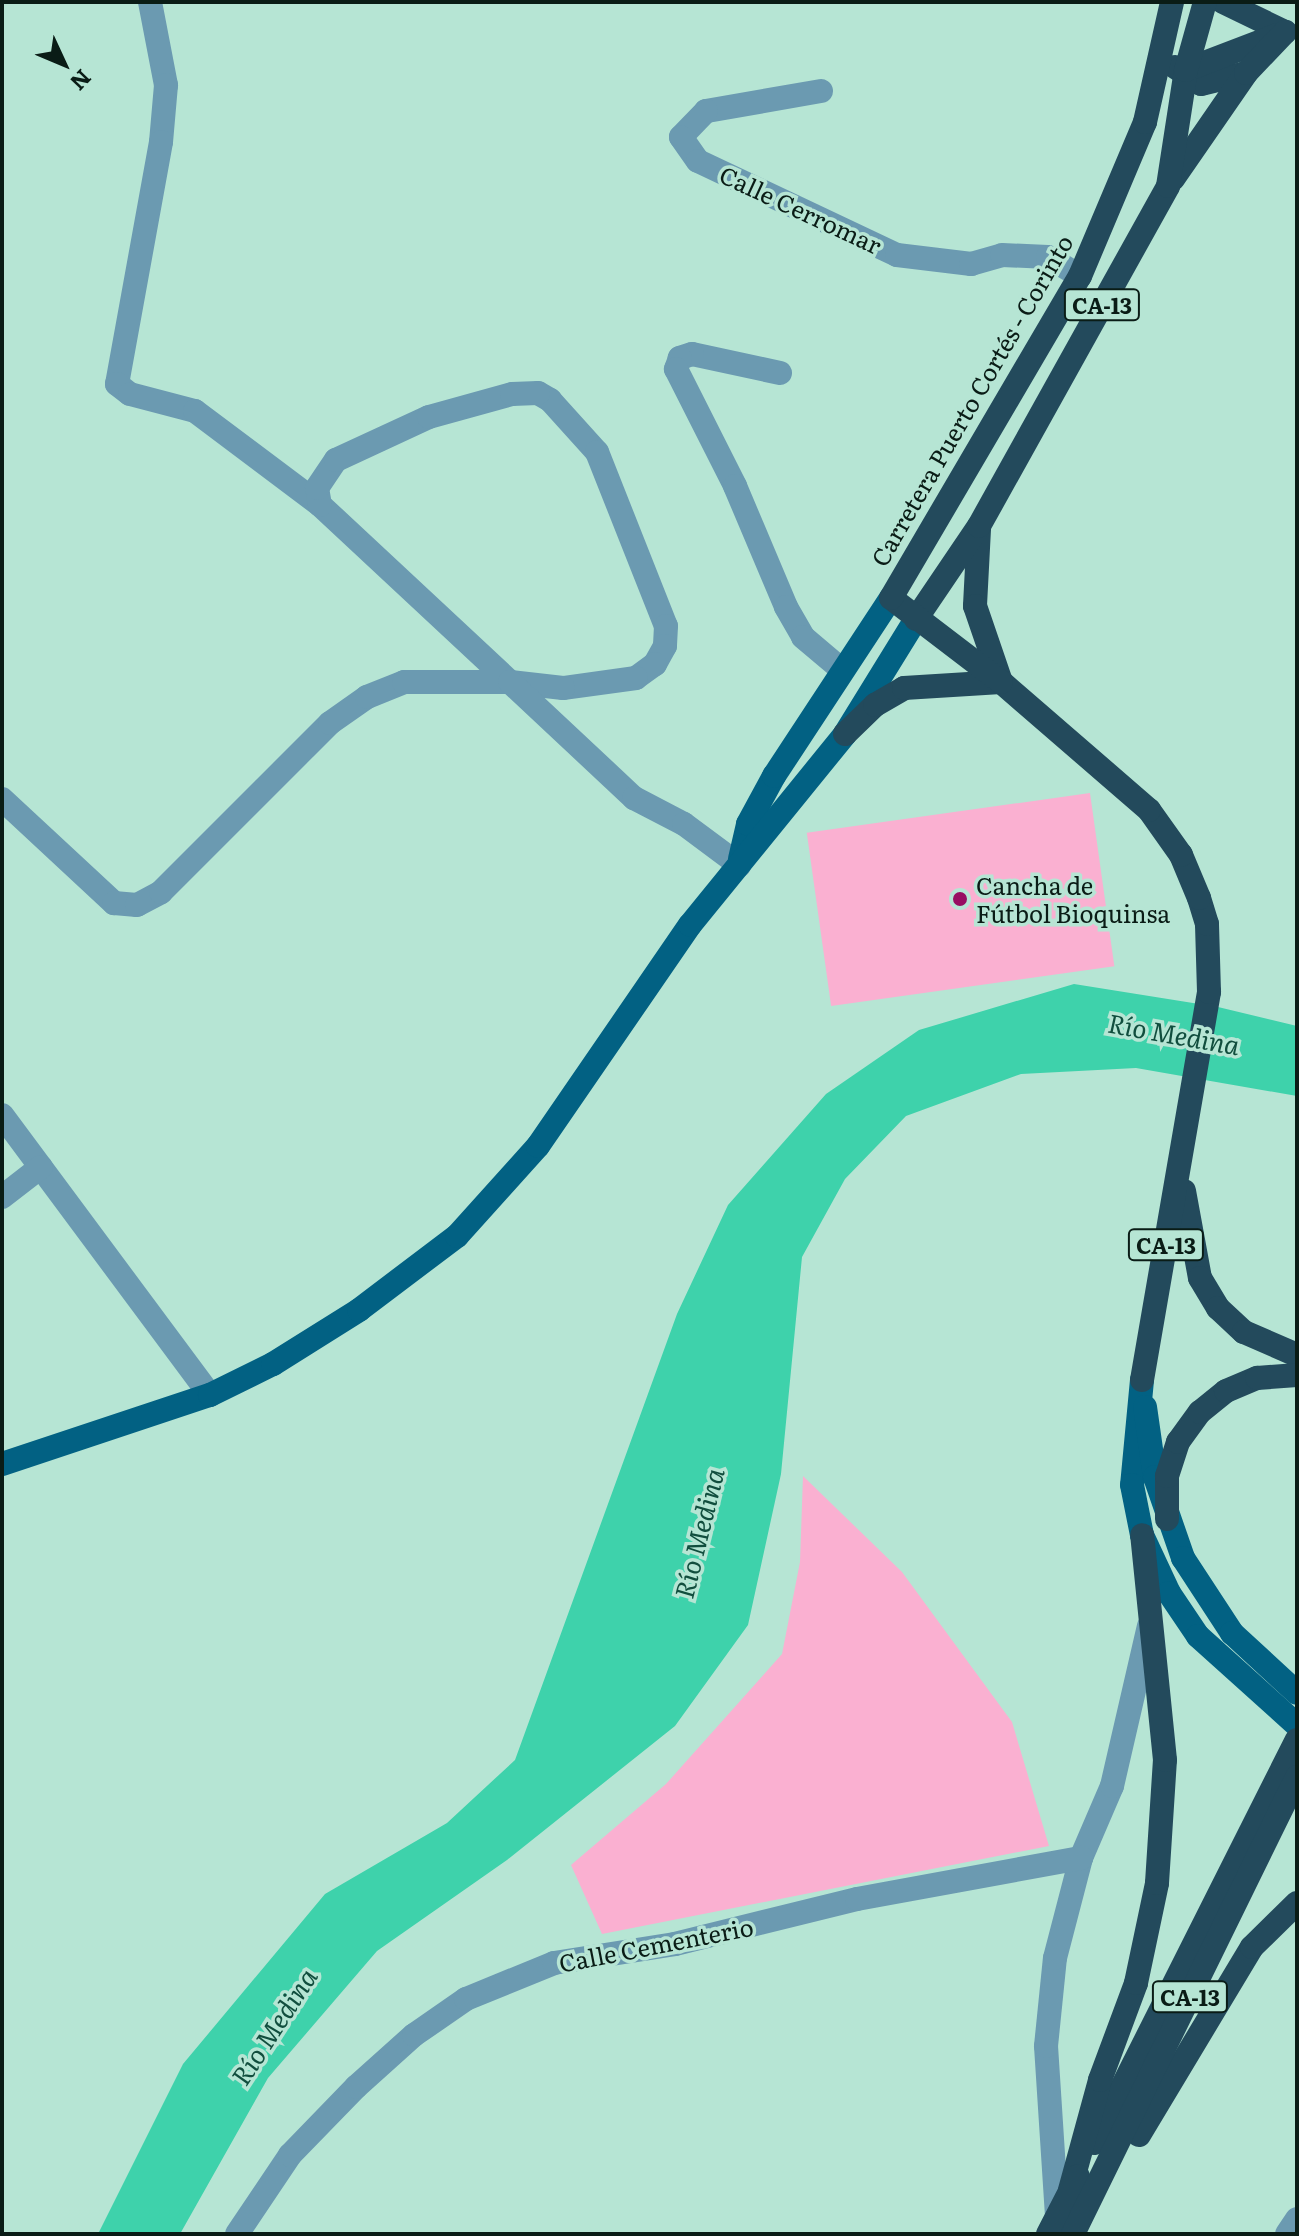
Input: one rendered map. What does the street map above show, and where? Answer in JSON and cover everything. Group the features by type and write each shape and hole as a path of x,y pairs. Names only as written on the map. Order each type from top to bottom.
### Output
{"highway":[{"name":"Carretera Puerto Cortés - Corinto","path":"891,598 1080,276 1145,122 1161,63 1172,2"},
{"name":"CA-13","path":"916,619 979,526 1168,186 1186,70 1205,2"},
{"path":"1223,2 1291,28"},
{"path":"1186,70 1291,28"},
{"path":"1168,186 1246,73 1291,28"},
{"path":"1161,63 1186,70 1201,84 1246,73"},
{"path":"845,734 875,705 904,688 1001,682 975,606 979,526"},
{"name":"CA-13","path":"891,598 1001,682 1149,810 1181,855 1207,924 1209,992 1142,1380"},
{"name":"CA-13","path":"1185,1139 1184,1198 1200,1278 1218,1308 1244,1332 1297,1355"},
{"path":"1167,1519 1167,1476 1178,1442 1200,1412 1226,1391 1257,1378 1297,1375"},
{"path":"1070,2190 1100,2080 1136,1983 1157,1883 1165,1760 1142,1535"},
{"name":"CA-13","path":"1065,2225 1291,1770 1297,1740"},
{"name":"CA-13","path":"1065,2225 1070,2190 1291,1770"},
{"path":"1065,2225 1138,2137 1252,1947 1297,1903"}],"main road":[{"path":"739,865 748,824 842,670 891,598"},
{"path":"2,1464 210,1395 321,1336 457,1236 538,1146 690,925 845,734 916,619"},
{"path":"1142,1380 1167,1519 1190,1570 1232,1633 1297,1693"},
{"name":"CA-13","path":"1142,1380 1132,1485 1142,1535"},
{"path":"1142,1535 1169,1593 1198,1636 1297,1725"}],"street":[{"path":"150,2 166,85 161,142 117,384 130,394 195,411 320,505 634,798 684,824 739,865"},
{"name":"Calle Cerromar","path":"821,91 706,111 681,137 698,161 897,255 943,264 971,264 1002,255 1048,257 1080,276"},
{"path":"780,373 692,354 680,358 676,369 735,486 786,607 803,637 842,670"},
{"path":"2,799 114,903 137,905 161,892 330,723 367,697 404,682 510,682 563,688 636,678 655,664 665,646 666,626 597,452 550,400 538,393 512,394 429,417 336,460 317,488 320,505"},
{"path":"2,1115 210,1395"},
{"path":"2,1197 41,1167"},
{"path":"1065,2225 1046,2046 1055,1958 1081,1858 1112,1786 1150,1620"},
{"name":"Calle Cementerio","path":"237,2234 290,2155 345,2098 414,2035 466,1999 554,1963 675,1944 857,1899 1081,1858"},
{"path":"1287,2234 1297,2219"}],"shaded area":[{"name":"Cancha de Fútbol Bioquinsa","path":"1090,793 1114,966 831,1006 807,833"},
{"path":"803,1476 902,1572 1012,1722 1049,1846 602,1934 571,1865 666,1784 782,1654 800,1562"}],"water":[{"name":"Río Medina","path":"1074,984 1218,1007 1297,1026 1297,1096 1136,1068 1021,1074 906,1116 845,1179 802,1257 781,1474 748,1625 675,1726 507,1860 377,1951 268,2078 180,2234 98,2234 183,2064 325,1894 447,1823 515,1760 677,1314 728,1205 826,1094 919,1030"}],"place":[{"name":"Cancha de Fútbol Bioquinsa","path":"960,899"}]}
